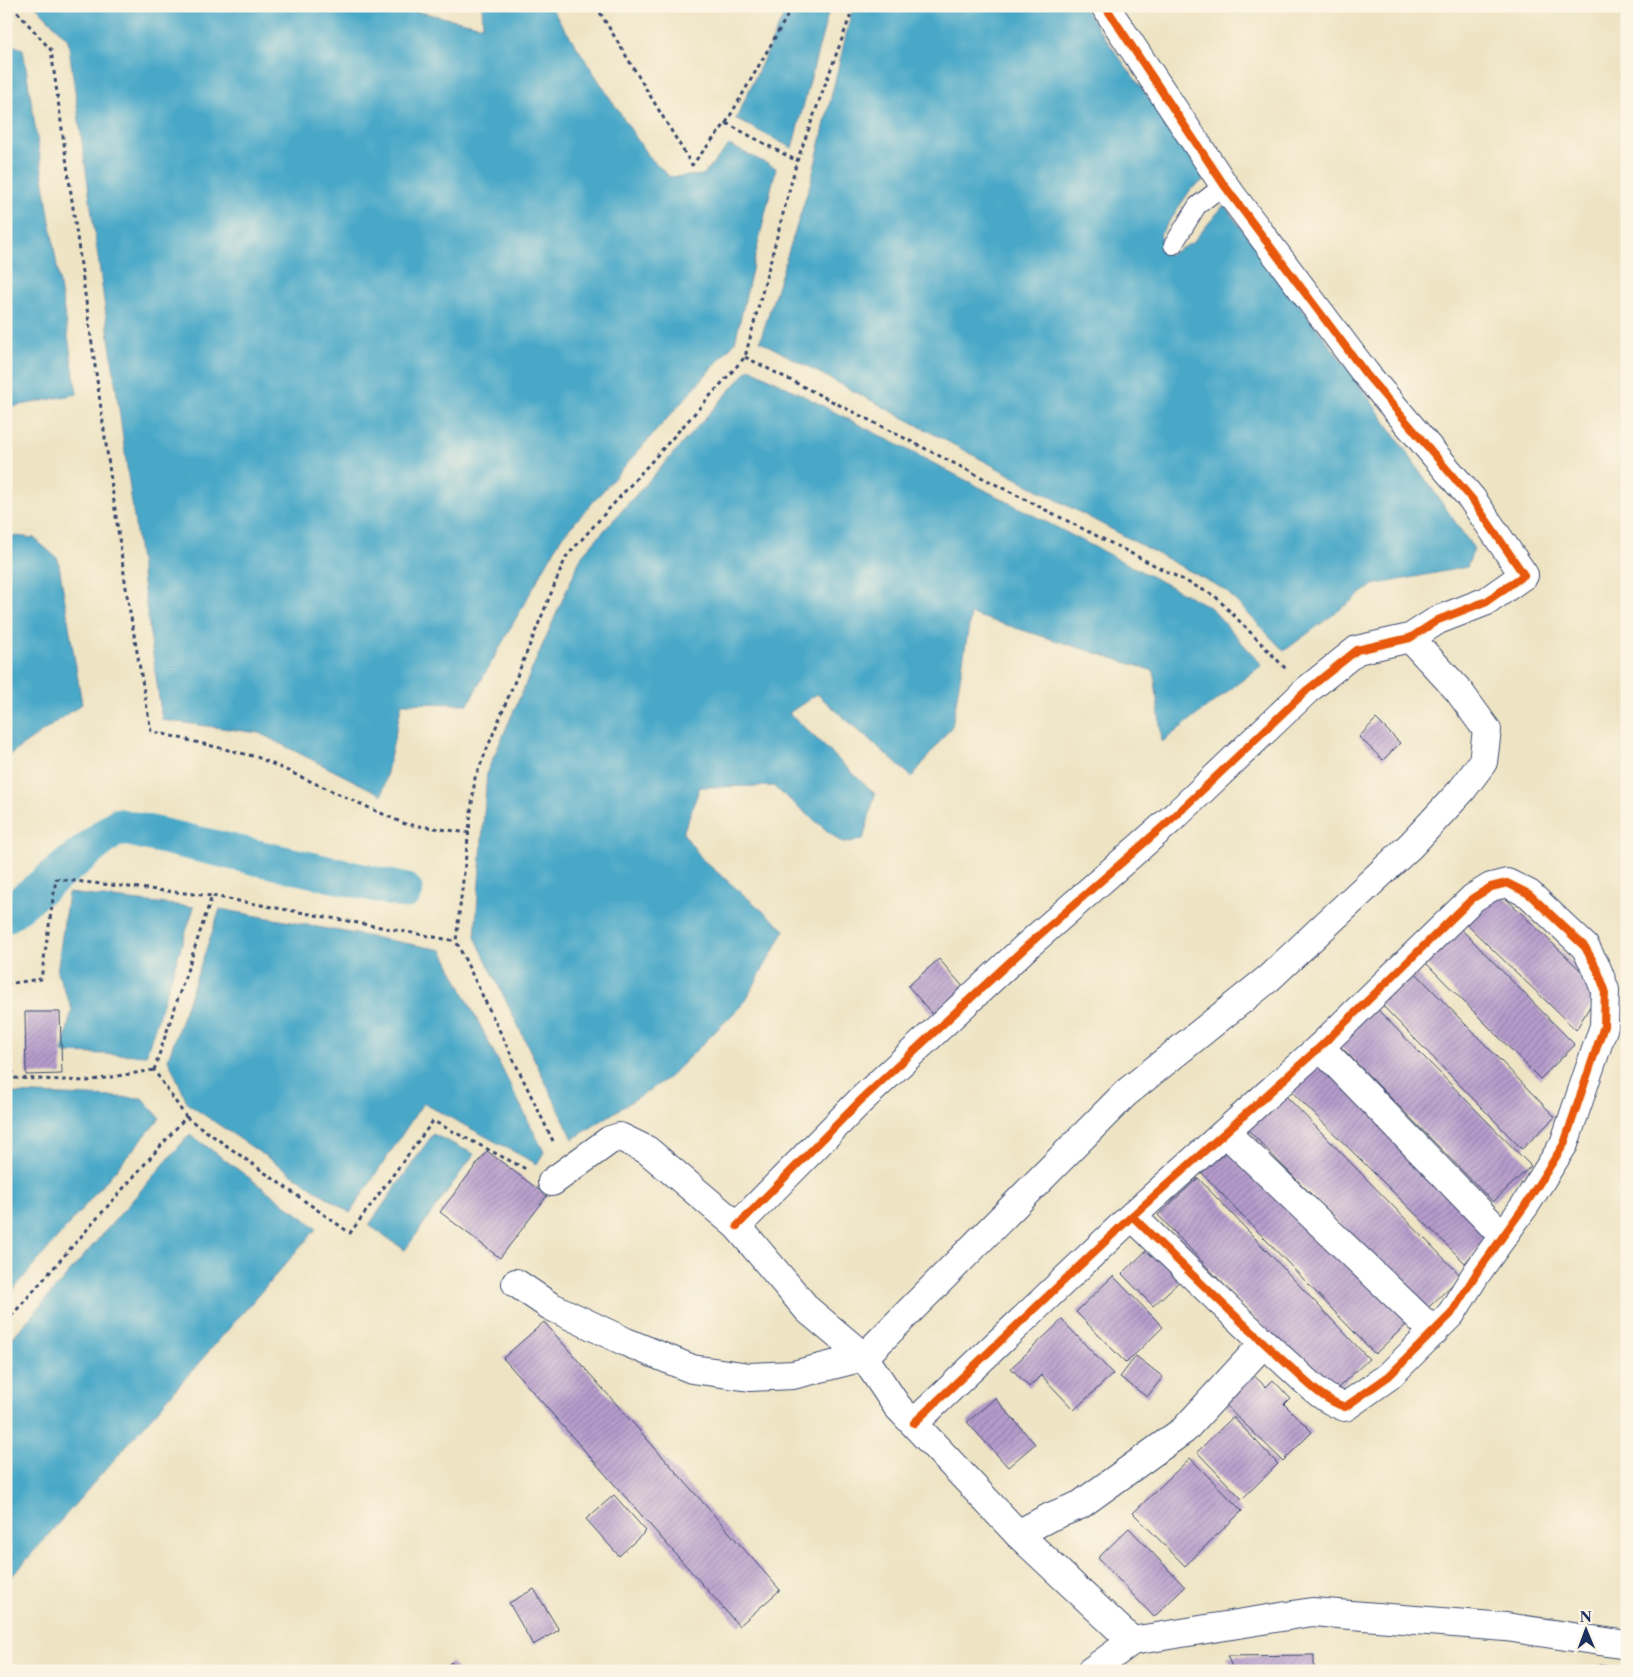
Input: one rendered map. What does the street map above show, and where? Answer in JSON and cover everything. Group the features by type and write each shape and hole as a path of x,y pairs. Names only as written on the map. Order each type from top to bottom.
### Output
{"street":[{"path":"738,1226 860,1101 1028,945 1176,815 1248,744 1307,690 1357,650 1410,638 1438,620 1487,601 1524,575 1472,499 1366,374 1224,185 1105,6"},
{"path":"516,1283 550,1306 626,1342 692,1369 750,1377 793,1375 864,1357 1126,1093 1269,978 1412,845 1468,783 1483,762 1487,730 1458,690 1410,638"},
{"path":"914,1423 1132,1216 1320,1047 1473,898 1491,887 1507,883 1530,894 1585,947 1597,968 1605,990 1604,1026 1564,1144 1451,1314 1389,1376 1345,1407 1329,1401 1316,1392 1263,1344 1132,1216"},
{"path":"1320,1047 1503,1236"},
{"path":"1226,1133 1434,1332"},
{"path":"562,1175 610,1140 620,1137 647,1150 738,1226 808,1310 864,1357 897,1406 1018,1534 1132,1642"},
{"path":"1018,1534 1050,1517 1080,1506 1184,1430 1263,1344"},
{"path":"1091,1671 1132,1642 1312,1612 1506,1627 1627,1645"}],"lane":[{"path":"1173,245 1197,206 1224,185"}],"path":[{"path":"12,6 51,50 127,595 151,731 257,757 405,824 469,833"},
{"path":"596,6 692,165 726,123 793,6"},
{"path":"562,1175 548,1134 456,941 475,778 566,557 744,357 797,161 854,6"},
{"path":"726,123 797,161"},
{"path":"744,357 1215,596 1307,690"},
{"path":"6,984 41,979 56,879 212,896 456,941"},
{"path":"154,1070 212,896"},
{"path":"6,1055 15,1078 87,1081 154,1070"},
{"path":"154,1070 186,1117 350,1233 432,1121 562,1175"},
{"path":"6,1322 186,1117"}],"water":[{"path":"36,6 392,6 483,26 482,6 550,6 648,156 670,177 703,175 729,145 776,168 735,342 561,538 468,704 402,703 382,795 259,733 162,720 68,40"},
{"path":"788,6 830,6 792,148 736,119"},
{"path":"853,6 1082,6 1207,178 1191,189 1160,235 1168,255 1192,243 1224,205 1357,381 1474,549 1467,567 1373,585 1284,651 1225,590 760,341 811,181"},
{"path":"6,43 23,49 77,394 6,408"},
{"path":"750,368 1210,607 1262,665 1162,742 1154,671 971,614 952,726 912,777 817,694 789,713 875,794 863,840 842,843 773,786 700,787 683,833 703,860 785,930 744,1003 668,1078 573,1139 475,937 487,772 582,555"},
{"path":"6,535 34,538 58,559 82,704 6,757"},
{"path":"68,893 194,907 146,1055 62,1053 72,1009 57,972"},
{"path":"220,909 442,950 544,1152 537,1164 423,1103 350,1213 188,1104 168,1059"},
{"path":"6,1088 9,1093 142,1098 160,1118 6,1298"},
{"path":"190,1134 317,1228 6,1583 6,1345"},
{"path":"433,1134 474,1154 405,1250 369,1225"}],"building":[{"path":"1376,719 1400,743 1383,760 1359,737"},
{"path":"1496,889 1600,989 1576,1030 1463,921"},
{"path":"1457,925 1575,1045 1540,1079 1422,959"},
{"path":"939,959 965,989 934,1016 908,986"},
{"path":"1411,968 1555,1117 1522,1149 1378,1001"},
{"path":"1626,992 1627,1004 1624,1004"},
{"path":"1372,1004 1531,1166 1493,1202 1334,1040"},
{"path":"25,1012 60,1012 62,1074 26,1075"},
{"path":"1320,1055 1488,1236 1465,1263 1287,1087"},
{"path":"1283,1093 1461,1276 1425,1311 1246,1128"},
{"path":"1232,1148 1410,1321 1375,1354 1201,1172"},
{"path":"487,1151 547,1196 500,1258 440,1212"},
{"path":"1198,1178 1369,1359 1329,1396 1158,1215"},
{"path":"1151,1246 1182,1279 1153,1306 1122,1274"},
{"path":"1113,1276 1163,1327 1126,1363 1076,1312"},
{"path":"1062,1320 1113,1374 1074,1410 1041,1375 1029,1387 1011,1368"},
{"path":"544,1322 780,1590 739,1626 503,1358"},
{"path":"1136,1356 1163,1377 1147,1397 1120,1377"},
{"path":"1249,1371 1266,1387 1273,1380 1290,1398 1284,1404 1312,1432 1283,1461 1220,1400"},
{"path":"995,1398 1035,1444 1008,1467 967,1422"},
{"path":"1233,1417 1278,1464 1242,1499 1197,1452"},
{"path":"1190,1458 1242,1511 1185,1566 1133,1513"},
{"path":"614,1495 646,1531 619,1556 586,1519"},
{"path":"1129,1528 1185,1587 1154,1617 1098,1558"},
{"path":"534,1589 559,1630 533,1645 509,1603"},
{"path":"1314,1655 1314,1671 1234,1671 1227,1656"},
{"path":"451,1662 459,1671 442,1671"},
{"path":"1600,1665 1627,1668 1627,1671 1600,1671"}],"waterway":[{"path":"6,915 118,826 405,891"}],"cycle path":[{"path":"737,1226 860,1101 1028,945 1176,815 1307,690 1357,650 1410,638 1438,620 1487,601 1524,575 1472,499 1366,374 1224,185 1105,6"},
{"path":"914,1423 1132,1216 1320,1047 1473,898 1491,887 1507,883 1529,894 1585,947 1597,969 1605,990 1604,1026 1564,1144 1526,1204 1476,1274 1451,1314 1389,1376 1345,1407 1328,1399 1307,1383 1132,1216"}]}
